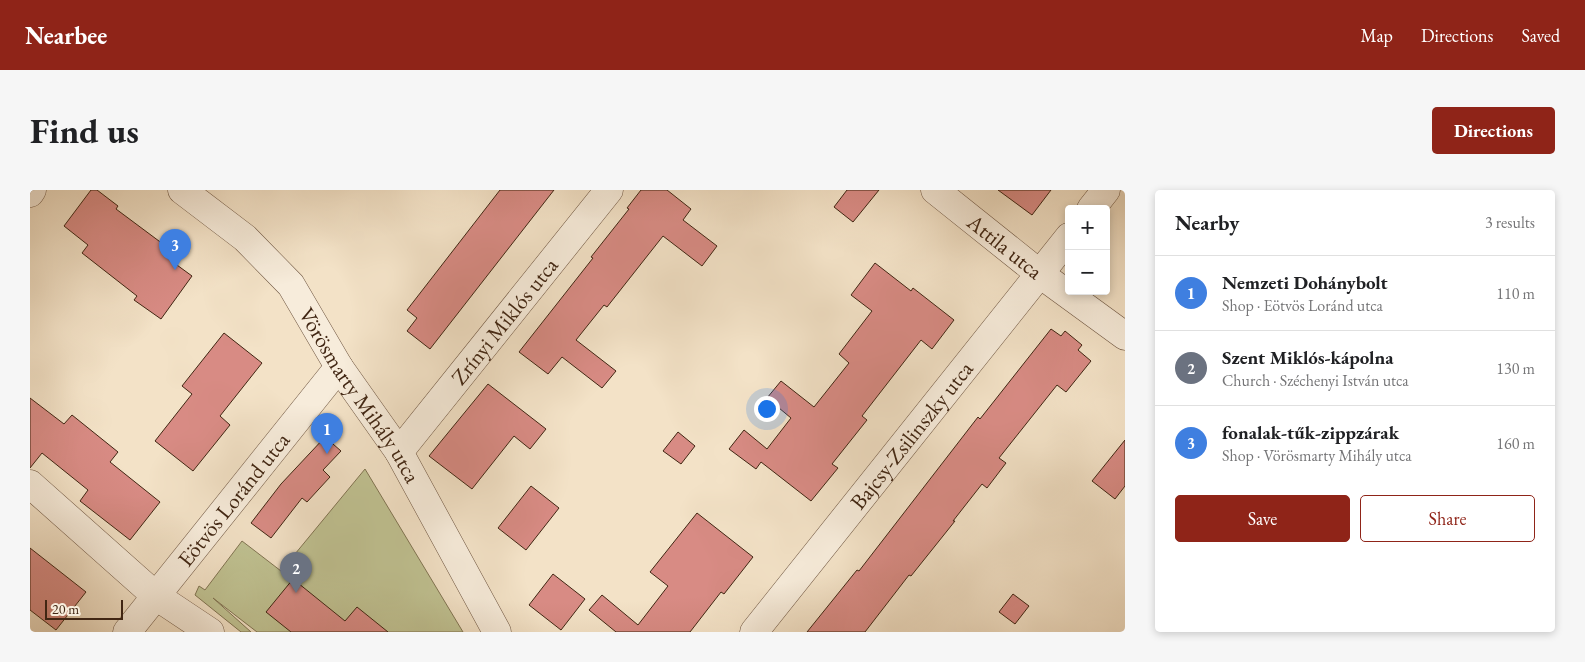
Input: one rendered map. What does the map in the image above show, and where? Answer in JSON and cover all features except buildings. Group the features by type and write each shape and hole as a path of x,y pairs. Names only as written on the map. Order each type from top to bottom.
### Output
{"street":[{"name":"Vörösmarty Mihály utca","path":"182,190 246,238 291,285 339,368 399,452 497,632"},
{"name":"Zrínyi Miklós utca","path":"399,452 609,190"},
{"name":"Attila utca","path":"935,190 1040,274 1125,336"},
{"path":"1094,205 1106,190"},
{"name":"Bajcsy-Zsilinszky utca","path":"754,632 1065,242"},
{"name":"Eötvös Loránd utca","path":"127,632 339,368"},
{"path":"30,484 156,596 210,632"}],"green space":[{"path":"365,469 463,632 257,632 213,598 251,632 241,632 195,595 199,586 205,590 242,541 281,571"}],"place":[{"name":"fonalak-tűk-zippzárak","path":"175,270"},
{"name":"Nemzeti Dohánybolt","path":"327,454"},
{"name":"Szent Miklós-kápolna","path":"296,593"}]}
